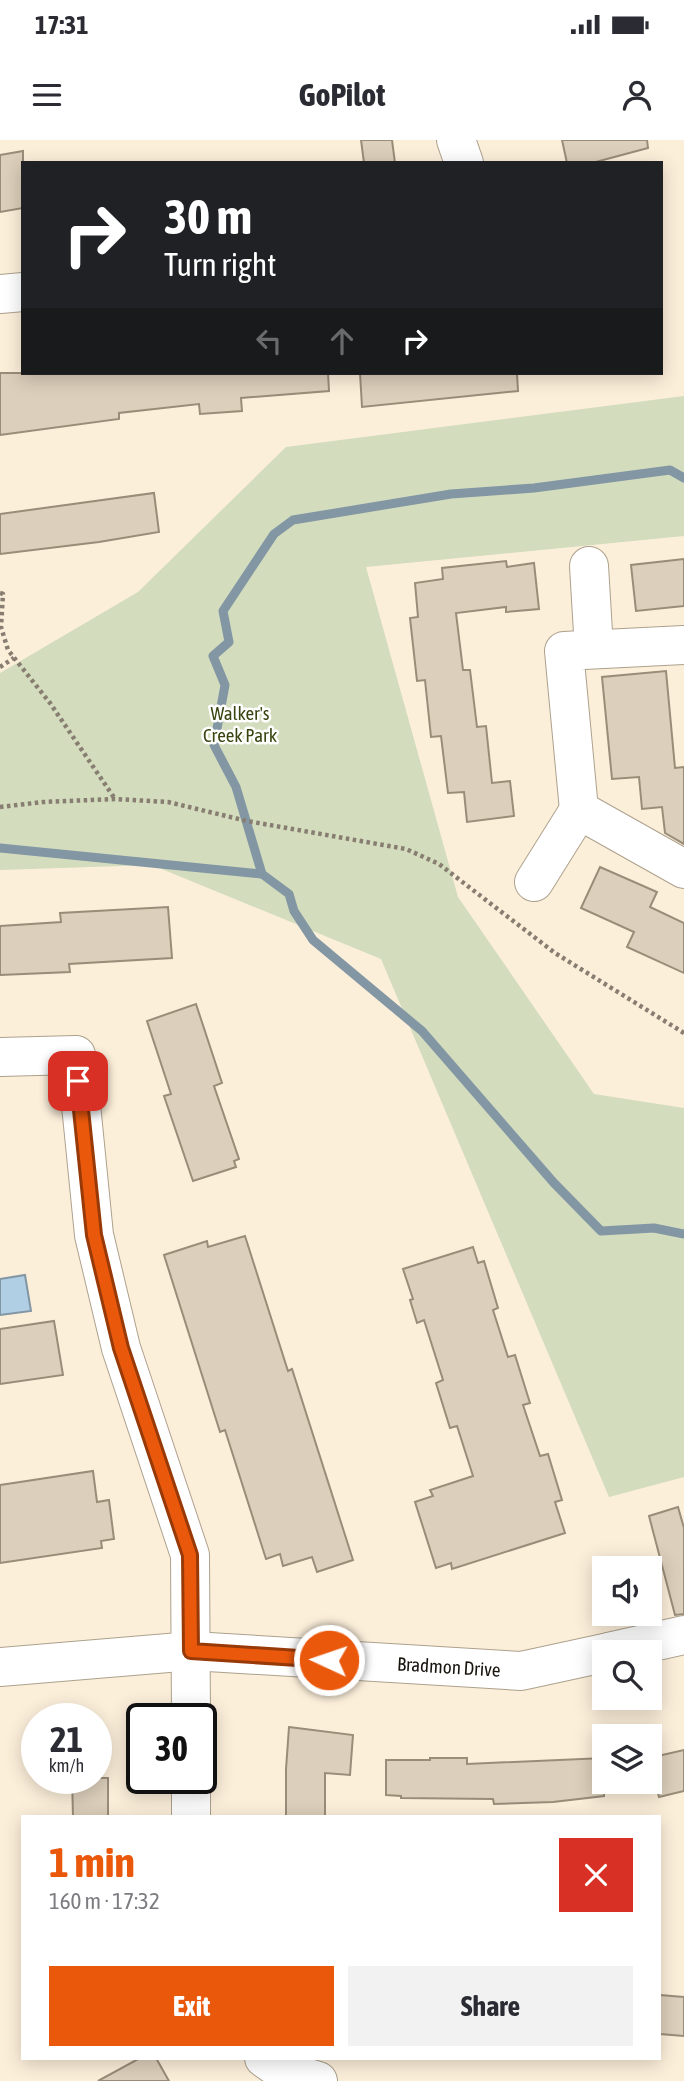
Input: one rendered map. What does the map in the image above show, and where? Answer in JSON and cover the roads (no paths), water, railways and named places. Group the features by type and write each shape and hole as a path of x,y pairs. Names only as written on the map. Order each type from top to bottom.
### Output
{"street":[{"path":"456,140 463,161"},
{"path":"0,293 21,292"},
{"path":"589,566 594,649"},
{"path":"534,882 579,810 564,651 684,645"},
{"path":"579,810 684,869"},
{"path":"0,1057 76,1055 94,1235 121,1348 190,1555 191,1703"},
{"name":"Bradmon Drive","path":"662,1640 684,1635"},
{"name":"Bradmon Drive","path":"0,1667 191,1651 521,1671 592,1656"},
{"path":"191,1794 191,1815"},
{"path":"267,2060 281,2070 318,2081"}],"water":[{"path":"25,1275 31,1311 0,1315 0,1279"}],"waterway":[{"path":"262,874 236,787 214,745 225,685 213,656 229,642 223,611 274,534 293,520 451,494 534,488 670,470 684,478"},
{"path":"0,848 262,874 289,894 294,911 313,940 422,1031 554,1183 601,1231 654,1228 684,1234"}],"park label":[{"name":"Walker's Creek Park","path":"240,724"}]}
